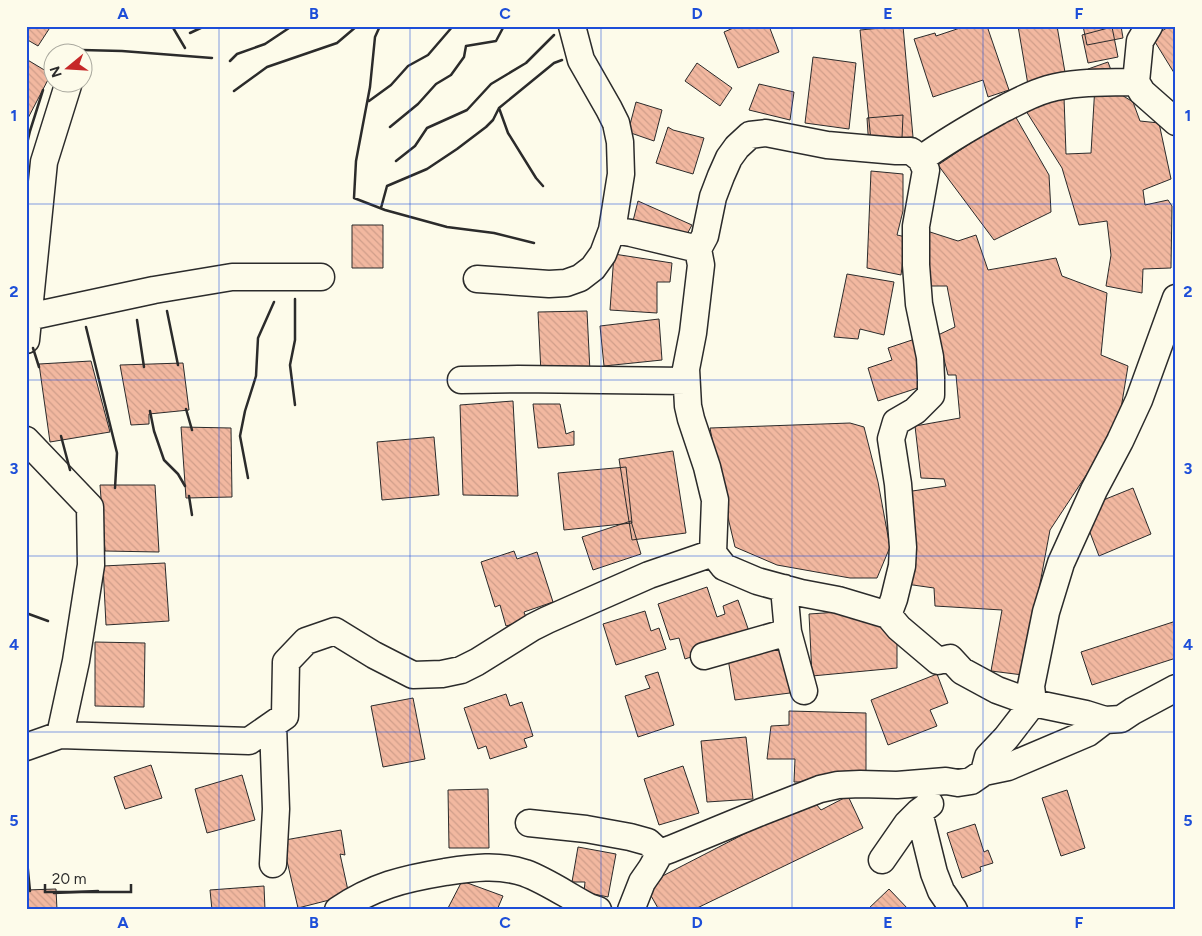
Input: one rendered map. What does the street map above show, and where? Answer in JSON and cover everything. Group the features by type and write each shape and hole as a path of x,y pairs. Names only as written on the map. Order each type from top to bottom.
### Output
{"street":[{"path":"477,279 549,284 566,283 580,278 593,268 603,254 612,230 621,174 620,142 616,123 610,109 581,60 572,26"},
{"path":"1149,26 1140,41 1136,82 1142,92 1176,122"},
{"path":"921,159 966,129 1030,95 1050,89 1082,84 1136,82"},
{"path":"66,92 44,162 27,329 154,290 232,277 322,277"},
{"path":"888,615 902,566 903,547 898,484 891,439 896,422 915,411 931,395 930,357 919,304 916,265 916,226 926,170 921,159 911,151 896,152 827,145 766,133 750,135 733,152 720,176 713,197 705,236 698,249 701,265 693,333 686,369 688,406 715,500 713,553 724,567 757,581 801,593 838,600 888,615 899,628 938,661 950,658 962,671 969,675 998,690 1033,703 1105,720 1121,719 1132,710 1176,688"},
{"path":"612,230 698,249"},
{"path":"984,772 988,757 1006,738 1033,703 1031,686 1046,612 1061,563 1094,490 1139,400 1176,298"},
{"path":"461,380 686,381"},
{"path":"26,440 90,507 91,565 76,661 60,735"},
{"path":"26,747 60,735 249,741 285,716 286,662 306,641 335,631 374,655 413,675 442,674 461,670 548,620 649,575 713,553"},
{"path":"784,588 788,632 804,691"},
{"path":"704,656 788,632"},
{"path":"631,910 642,882 652,869 660,852 820,789 860,784 897,785 971,781 984,772 1008,767 1088,733 1105,720"},
{"path":"272,725 276,809 273,864"},
{"path":"882,860 907,824 929,804 946,781"},
{"path":"920,812 934,873 941,891 954,910"},
{"path":"529,823 586,829 630,837 648,842 660,852"},
{"path":"338,910 369,892 410,878 489,867 506,868 537,878 589,907 598,910"}],"building":[{"path":"26,26 51,26 38,46 26,39"},
{"path":"738,26 769,26 779,52 738,68 724,32"},
{"path":"903,26 913,137 871,141 860,30"},
{"path":"966,26 987,26 1009,90 988,97 983,80 933,97 914,39 935,33 936,36"},
{"path":"1018,26 1057,26 1066,78 1028,85"},
{"path":"1083,26 1121,26 1123,38 1087,45"},
{"path":"1170,26 1176,26 1176,76 1152,37"},
{"path":"1112,27 1118,57 1088,63 1082,35"},
{"path":"813,57 856,63 849,129 805,123"},
{"path":"26,59 42,69 42,91 26,122"},
{"path":"1108,62 1114,78 1094,84 1088,69"},
{"path":"697,63 732,88 720,106 685,81"},
{"path":"759,84 794,92 790,120 749,110"},
{"path":"1095,85 1109,87 1133,102 1140,121 1159,123 1171,179 1143,190 1145,205 1168,200 1172,206 1171,268 1143,269 1142,293 1106,286 1111,255 1107,221 1079,225 1062,168 1026,111 1027,107 1064,97 1066,154 1091,153"},
{"path":"636,102 662,110 654,141 628,132"},
{"path":"1014,114 1049,175 1051,212 994,240 938,165"},
{"path":"903,115 902,138 869,149 867,118"},
{"path":"668,127 704,138 693,174 656,163"},
{"path":"871,171 903,174 903,211 897,235 906,237 901,275 867,268"},
{"path":"638,201 692,225 680,247 632,225"},
{"path":"352,225 383,225 383,268 352,268"},
{"path":"927,231 958,241 976,235 988,270 1056,258 1062,276 1107,293 1101,355 1128,366 1118,427 1050,530 1023,675 991,671 1002,610 935,606 934,588 899,583 899,493 946,486 944,479 921,478 915,426 960,418 956,375 948,375 938,335 955,327 947,286 929,286"},
{"path":"614,254 672,263 670,282 657,282 657,313 610,310"},
{"path":"847,274 894,282 884,335 860,329 858,339 834,337"},
{"path":"587,311 590,372 541,373 538,312"},
{"path":"659,319 662,360 604,366 600,326"},
{"path":"921,337 936,382 878,401 868,368 892,360 888,348"},
{"path":"91,361 110,432 50,442 39,364"},
{"path":"183,363 189,410 149,414 149,424 131,425 120,365"},
{"path":"513,401 518,496 463,495 460,405"},
{"path":"533,404 560,404 566,434 574,431 574,445 538,448"},
{"path":"850,423 864,427 878,482 890,547 877,578 850,578 777,565 735,547 721,488 710,428"},
{"path":"181,427 231,428 232,497 186,498"},
{"path":"434,437 439,495 382,500 377,442"},
{"path":"673,451 686,533 632,540 619,459"},
{"path":"626,467 632,523 564,530 558,473"},
{"path":"100,485 155,485 159,552 105,551"},
{"path":"1133,488 1151,534 1099,556 1081,509"},
{"path":"631,521 641,554 593,570 582,537"},
{"path":"514,551 517,559 537,552 553,602 524,612 527,620 506,626 500,605 495,607 481,562"},
{"path":"165,563 169,621 106,625 103,566"},
{"path":"707,587 717,617 725,614 723,606 738,600 751,637 685,659 679,638 670,640 658,604"},
{"path":"645,611 651,631 659,628 666,649 616,665 603,624"},
{"path":"854,611 897,637 897,668 812,676 809,614"},
{"path":"1176,621 1176,658 1092,685 1081,652"},
{"path":"95,642 145,643 144,707 95,706"},
{"path":"783,644 790,693 735,700 727,653"},
{"path":"658,672 674,725 638,737 625,696 650,688 645,676"},
{"path":"937,674 948,703 930,710 937,726 888,745 871,700"},
{"path":"506,694 510,706 522,702 533,736 524,739 527,747 490,759 486,746 478,749 464,708"},
{"path":"413,698 425,759 383,767 371,706"},
{"path":"789,711 866,713 866,782 794,782 795,759 767,759 771,726 789,725"},
{"path":"746,737 753,799 707,802 701,741"},
{"path":"151,765 162,798 125,809 114,777"},
{"path":"683,766 699,813 659,825 644,779"},
{"path":"242,775 255,820 207,833 195,789"},
{"path":"488,789 489,848 449,848 448,790"},
{"path":"1067,790 1085,848 1061,856 1042,798"},
{"path":"848,796 863,828 693,910 659,910 645,885 812,799 821,810"},
{"path":"975,824 984,852 988,850 993,863 980,867 981,871 962,878 947,833"},
{"path":"341,830 345,855 340,854 349,895 298,908 287,861 285,840"},
{"path":"578,847 616,854 608,897 584,892 585,882 572,882"},
{"path":"462,881 503,896 497,910 447,910"},
{"path":"264,886 265,910 212,910 210,890"},
{"path":"56,889 57,910 26,910 26,890"},
{"path":"889,889 909,910 867,910"}],"wall":[{"path":"172,26 185,48"},
{"path":"190,33 205,26"},
{"path":"230,61 237,54 265,44 292,26"},
{"path":"234,91 267,67 337,43 357,26"},
{"path":"380,26 375,37 370,87 356,161 354,198 385,210 447,227 494,233 534,243"},
{"path":"369,101 391,85 408,66 428,55 453,26"},
{"path":"390,127 418,104 436,84 451,75 464,57 466,46 496,41 504,26"},
{"path":"396,161 415,146 427,128 467,110 491,84 526,63 554,35"},
{"path":"92,50 212,58"},
{"path":"381,208 387,186 427,169 457,149 486,127 493,120 499,108 554,63 562,60"},
{"path":"26,148 42,92"},
{"path":"499,108 508,133 543,186"},
{"path":"295,299 295,340 290,365 295,405"},
{"path":"248,478 240,436 245,411 256,376 258,338 274,302"},
{"path":"167,311 178,365"},
{"path":"137,320 144,367"},
{"path":"86,327 117,453 115,488"},
{"path":"33,348 39,367"},
{"path":"186,409 192,430"},
{"path":"150,411 154,431 164,460 178,474 185,486"},
{"path":"61,436 70,470"},
{"path":"189,496 192,515"},
{"path":"26,613 48,621"},
{"path":"26,850 30,891"},
{"path":"54,893 98,891"}]}
